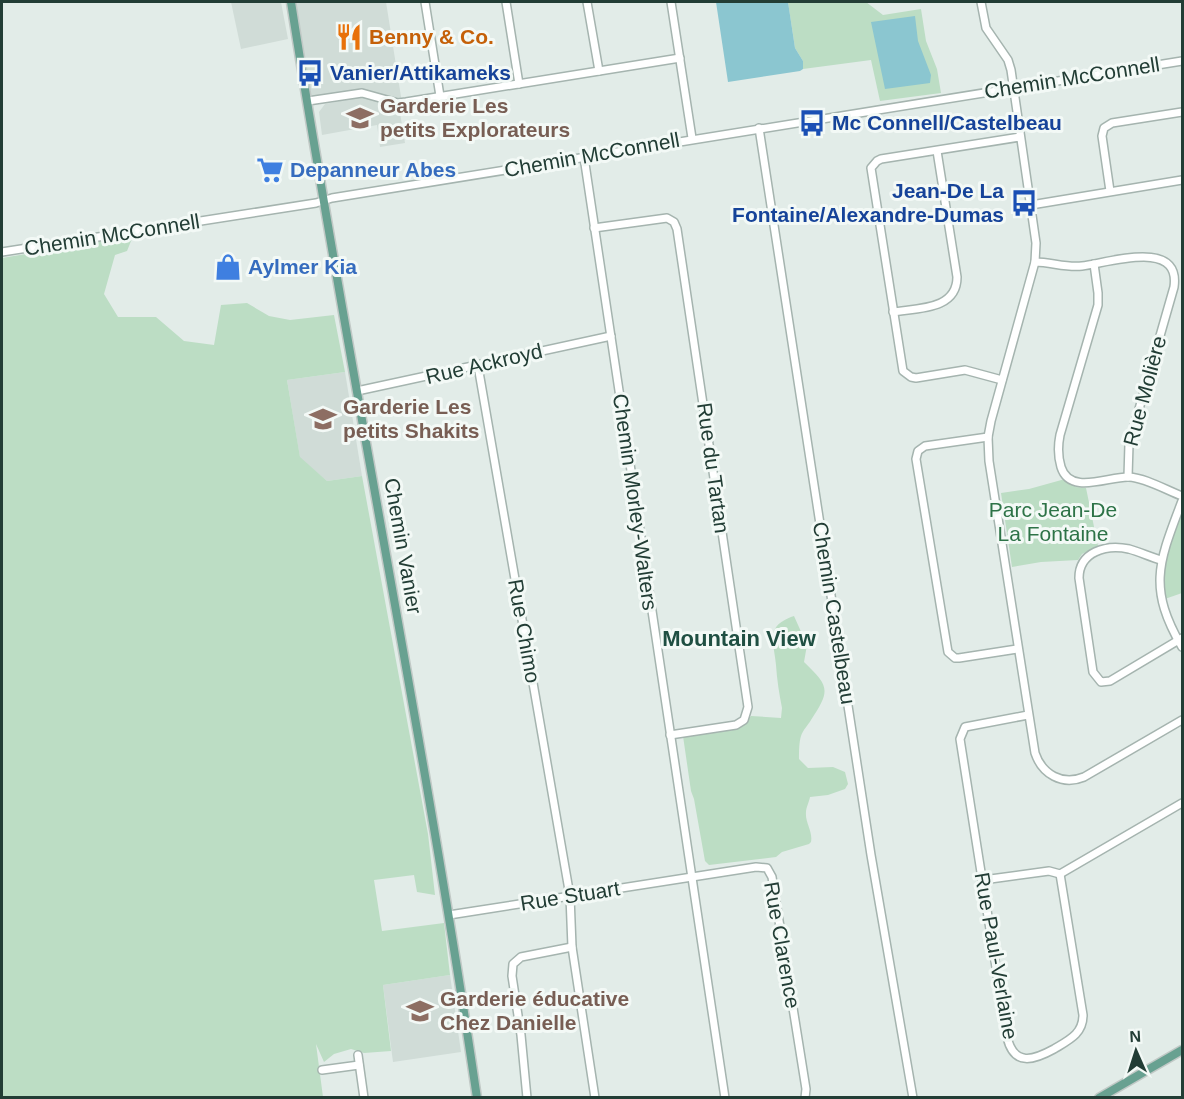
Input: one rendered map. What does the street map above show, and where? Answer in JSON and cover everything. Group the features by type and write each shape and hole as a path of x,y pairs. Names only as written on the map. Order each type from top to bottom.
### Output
{"main road":[{"name":"Chemin Vanier","path":"291,2 323,200 449,915 477,1098"},
{"path":"1099,1098 1182,1050"}],"street":[{"path":"425,2 440,96"},
{"path":"506,2 519,84"},
{"path":"588,2 599,71"},
{"path":"672,2 693,138"},
{"path":"981,2 986,28 1010,64 1036,243 1035,262 988,437 990,471 1035,753 1040,765 1050,775 1068,780 1084,777 1182,720"},
{"path":"308,101 363,93 398,103 680,58"},
{"name":"Chemin McConnell","path":"2,252 296,206 693,138 1182,61"},
{"path":"1110,191 1102,136 1104,128 1112,123 1182,112"},
{"name":"Chemin Castelbeau","path":"759,128 871,855 913,1098"},
{"path":"1002,380 965,370 916,378 906,375 902,367 871,168 876,161 881,159 1020,137"},
{"path":"893,312 942,303 956,289 957,277 938,151"},
{"name":"Chemin Morley-Walters","path":"584,157 725,1098"},
{"path":"1031,205 1182,180"},
{"name":"Rue du Tartan","path":"594,228 667,218 674,222 678,230 748,706 744,720 736,725 670,735"},
{"name":"Rue Molière","path":"1035,262 1080,266 1152,256 1168,264 1175,277 1129,444 1128,477"},
{"path":"1094,264 1099,299 1060,435 1060,465 1065,476 1079,483 1128,477 1182,496"},
{"name":"Rue Ackroyd","path":"357,391 610,336"},
{"name":"Rue Chimo","path":"478,366 570,896 572,947 595,1098"},
{"path":"988,437 925,446 918,451 916,459 948,652 951,656 959,658 1017,649"},
{"path":"1161,560 1122,548 1093,553 1084,559 1081,565 1079,578 1093,672 1101,682 1110,681 1181,642 1165,612 1160,588 1161,560 1182,501"},
{"name":"Rue Paul-Verlaine","path":"1028,715 965,727 961,734 1009,1044 1018,1055 1032,1059 1072,1038 1082,1026 1083,1015 1060,873"},
{"path":"983,880 1049,871 1060,873 1182,803"},
{"name":"Rue Clarence","path":"692,877 760,866 770,871 806,1089 805,1098"},
{"name":"Rue Stuart","path":"449,915 692,877"},
{"path":"527,1098 512,976 513,964 521,957 572,947"},
{"path":"358,1055 364,1098"},
{"path":"322,1070 359,1065"}],"shaded area":[{"path":"231,2 281,2 288,39 241,49"},
{"path":"291,2 386,2 402,103 371,94 308,101"},
{"name":"Garderie Les petits Explorateurs","path":"361,97 399,107 405,143 380,147 377,125 322,135 319,112 325,104"},
{"name":"Garderie Les petits Shakits","path":"345,372 362,476 327,481 300,458 287,380"},
{"name":"Garderie éducative Chez Danielle","path":"450,975 461,1052 393,1062 383,985"}],"green space":[{"path":"788,2 866,2 883,15 921,9 926,41 937,69 941,93 880,101 871,60 803,69 803,61 795,48"},
{"path":"133,236 127,251 115,255 104,294 118,317 156,317 184,341 214,345 221,305 247,303 269,316 290,320 334,315 345,372 287,380 300,457 327,481 362,476 428,834 435,895 417,892 414,875 374,880 382,931 444,923 450,975 383,985 391,1051 364,1053 351,1049 334,1054 324,1062 316,1044 323,1097 2,1098 2,258"},
{"name":"Parc Jean-De La Fontaine","path":"1065,479 1076,487 1086,488 1098,546 1082,554 1078,560 1041,562 1012,567 1001,493 1029,489"},
{"path":"1182,501 1182,593 1162,600 1163,562"},
{"path":"794,616 807,645 804,662 818,677 824,689 822,702 801,736 799,759 808,768 833,767 845,772 848,784 845,789 828,795 810,797 806,812 811,838 809,844 782,852 776,857 709,865 705,861 683,736 730,730 738,727 751,716 781,718 782,708 773,636 778,625"}],"water":[{"path":"716,2 788,2 795,48 803,61 803,69 728,82"},
{"path":"915,16 918,41 931,75 930,83 885,89 871,22"}],"place":[{"name":"Benny & Co.","path":"349,37"},
{"name":"Vanier/Attikameks","path":"310,73"},
{"name":"Garderie Les petits Explorateurs","path":"360,118"},
{"name":"Mc Connell/Castelbeau","path":"812,123"},
{"name":"Depanneur Abes","path":"270,170"},
{"name":"Jean-De La Fontaine/Alexandre-Dumas","path":"1024,203"},
{"name":"Aylmer Kia","path":"228,267"},
{"name":"Garderie Les petits Shakits","path":"323,419"},
{"name":"Garderie éducative Chez Danielle","path":"420,1011"}],"district":[{"name":"Mountain View","path":"739,638"}]}
